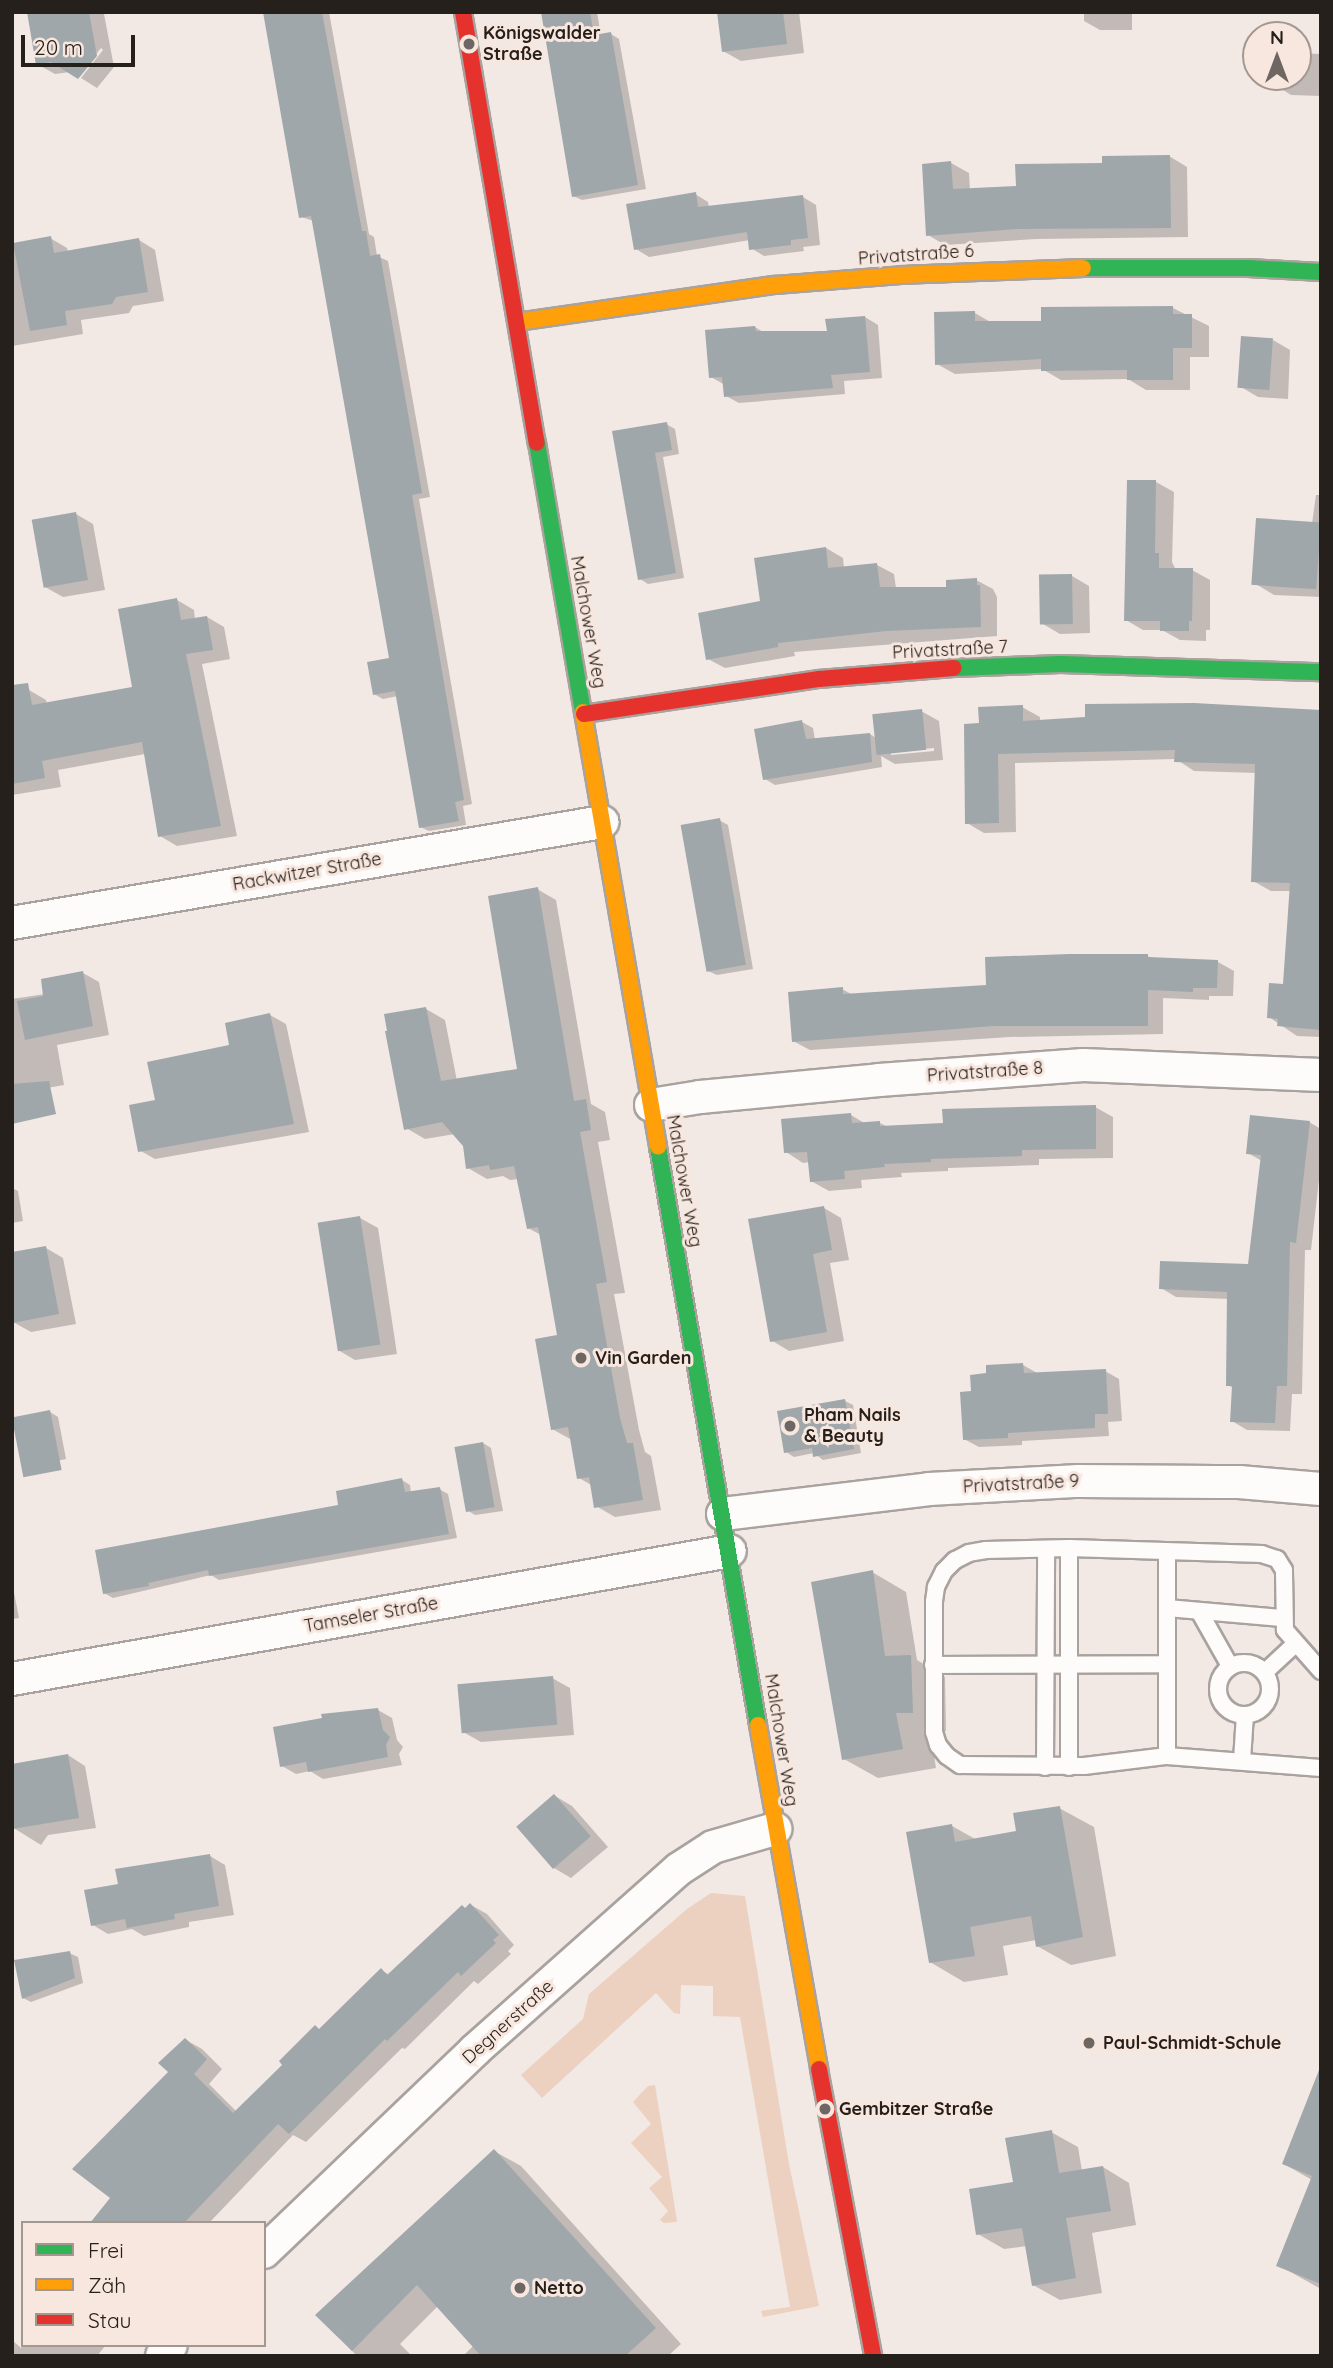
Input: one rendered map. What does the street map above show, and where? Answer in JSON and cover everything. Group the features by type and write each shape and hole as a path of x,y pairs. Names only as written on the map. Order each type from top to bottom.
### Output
{"street":[{"name":"Malchower Weg","path":"463,12 730,1551 775,1829 873,2356"},
{"name":"Privatstraße 6","path":"517,322 775,285 901,275 1095,267 1248,268 1321,272"},
{"name":"Privatstraße 7","path":"584,714 819,679 942,668 1061,664 1321,672"},
{"name":"Rackwitzer Straße","path":"12,923 602,822"},
{"name":"Privatstraße 8","path":"652,1105 700,1097 851,1082 1083,1065 1321,1075"},
{"name":"Privatstraße 9","path":"723,1514 775,1505 929,1489 1079,1480 1239,1482 1321,1489"},
{"name":"Tamseler Straße","path":"12,1679 730,1551"},
{"name":"Degnerstraße","path":"266,2250 474,2051 679,1869 713,1847 775,1829"}],"lane":[{"path":"1069,1548 1069,1767"},
{"path":"1321,1671 1285,1630 1284,1570 1277,1559 1262,1554 1069,1548 969,1553 955,1560 944,1571 934,1602 934,1732 938,1745 960,1765 1069,1767 1167,1756 1321,1768"},
{"path":"1045,1767 1046,1549"},
{"path":"1167,1552 1167,1756"},
{"path":"1167,1608 1283,1618"},
{"path":"1199,1611 1230,1666"},
{"path":"1265,1672 1295,1644"},
{"path":"1247,1662 1265,1672 1270,1682 1269,1699 1258,1711 1245,1715 1227,1709 1219,1695 1220,1679 1230,1666 1247,1662"},
{"path":"933,1665 1166,1664"},
{"path":"1242,1760 1245,1715"}],"shaded area":[{"path":"711,1893 745,1896 789,2164 819,2306 763,2317 761,2311 790,2307 740,2017 713,2016 713,1986 681,1985 680,2014 674,2013 656,1993 542,2098 521,2075 583,2019 589,1994 687,1909"},
{"path":"655,2085 677,2222 664,2223 660,2220 668,2211 649,2188 662,2177 631,2143 651,2124 633,2102 648,2086"}],"building":[{"path":"27,12 89,12 97,56 78,79 51,62 36,65"},
{"path":"263,12 322,12 362,231 366,231 370,256 380,254 422,493 412,495 464,800 455,802 459,821 419,828 395,691 373,695 367,662 389,658 311,216 299,218"},
{"path":"541,12 590,12 594,35 611,32 638,185 572,197"},
{"path":"717,12 783,12 787,44 722,52"},
{"path":"1170,155 1171,228 1017,229 926,236 922,164 951,161 953,189 1016,186 1015,164 1102,163 1102,156"},
{"path":"696,192 698,207 803,195 808,238 791,240 791,245 749,250 747,232 634,250 626,204"},
{"path":"51,236 54,253 139,238 148,292 116,297 112,304 65,311 67,325 30,331 13,243"},
{"path":"1173,306 1173,314 1192,314 1192,348 1173,348 1173,380 1127,380 1127,370 1041,371 1041,359 935,365 934,312 975,311 975,321 1041,321 1041,307"},
{"path":"865,316 870,372 831,375 833,388 724,397 722,377 709,378 705,330 755,326 756,331 827,331 825,319"},
{"path":"1241,336 1273,338 1269,390 1237,388"},
{"path":"667,422 672,450 655,453 676,573 638,580 612,431"},
{"path":"1127,480 1156,480 1155,553 1159,553 1159,568 1193,568 1192,621 1189,621 1189,631 1160,631 1160,621 1124,621"},
{"path":"76,512 88,580 44,588 32,520"},
{"path":"1256,518 1321,523 1316,589 1251,585"},
{"path":"826,547 828,568 877,563 880,587 946,587 946,580 977,578 977,585 980,585 981,627 886,631 778,643 778,647 706,660 698,613 760,601 754,558"},
{"path":"1072,574 1073,624 1040,625 1039,575"},
{"path":"177,598 181,620 207,616 213,650 186,654 221,826 158,837 142,742 42,761 45,778 12,784 12,685 28,683 32,705 132,687 118,609"},
{"path":"1194,703 1321,710 1321,1030 1277,1026 1278,1019 1267,1018 1269,983 1283,984 1290,883 1251,882 1255,764 1174,762 1175,750 998,754 999,823 965,824 964,724 979,723 978,707 1023,705 1023,721 1085,717 1085,704"},
{"path":"922,709 926,750 877,755 872,714"},
{"path":"802,720 806,739 870,733 872,762 763,780 754,729"},
{"path":"720,818 746,965 706,972 681,825"},
{"path":"538,887 574,1101 586,1099 591,1130 580,1132 607,1282 596,1284 620,1418 627,1443 633,1443 643,1500 594,1508 589,1477 577,1479 568,1427 551,1430 535,1339 557,1335 538,1227 527,1229 514,1166 490,1170 489,1165 466,1169 463,1146 442,1122 404,1130 385,1031 384,1014 426,1007 441,1081 517,1069 488,896"},
{"path":"1148,954 1148,957 1218,960 1217,988 1193,988 1193,992 1148,990 1148,1026 993,1026 792,1042 788,992 843,987 843,994 986,985 985,957"},
{"path":"83,971 93,1026 25,1040 17,1001 43,996 41,979"},
{"path":"270,1013 294,1124 138,1152 129,1105 155,1100 147,1062 229,1045 225,1023"},
{"path":"49,1081 56,1114 12,1124 12,1084"},
{"path":"1096,1105 1096,1149 1022,1150 1022,1156 931,1159 931,1162 884,1164 885,1167 844,1171 845,1179 810,1182 807,1152 784,1153 781,1119 851,1113 852,1123 880,1121 880,1126 943,1123 942,1109"},
{"path":"1250,1115 1310,1121 1296,1243 1290,1242 1287,1386 1277,1386 1275,1423 1230,1422 1232,1386 1226,1386 1227,1292 1159,1289 1160,1261 1248,1264 1261,1155 1246,1154"},
{"path":"824,1206 832,1250 813,1254 827,1332 770,1342 748,1219"},
{"path":"360,1216 380,1344 338,1351 318,1223"},
{"path":"46,1246 59,1314 12,1323 12,1252"},
{"path":"1023,1363 1024,1373 1106,1369 1108,1414 1095,1414 1095,1428 1008,1433 1008,1438 963,1440 960,1392 971,1391 970,1375 986,1373 986,1365"},
{"path":"845,1399 854,1449 813,1457 812,1448 784,1453 777,1411"},
{"path":"50,1410 62,1470 23,1477 12,1417"},
{"path":"483,1442 494,1507 466,1512 454,1447"},
{"path":"402,1478 405,1492 440,1487 449,1534 209,1576 208,1570 148,1583 149,1586 103,1594 95,1550 338,1505 336,1491"},
{"path":"873,1570 885,1656 911,1655 913,1713 896,1713 903,1749 842,1760 811,1582"},
{"path":"553,1676 557,1725 462,1733 457,1684"},
{"path":"378,1708 383,1730 390,1737 386,1745 388,1757 308,1772 306,1762 280,1767 273,1727 322,1718 321,1714"},
{"path":"68,1754 79,1818 12,1829 12,1764"},
{"path":"554,1794 591,1836 553,1869 516,1827"},
{"path":"1060,1806 1083,1937 1036,1947 1031,1916 970,1927 975,1956 929,1963 906,1832 952,1824 955,1842 1016,1831 1013,1813"},
{"path":"210,1854 219,1906 174,1914 175,1919 127,1928 125,1919 91,1926 84,1890 118,1884 115,1869"},
{"path":"470,1903 499,1935 493,1940 496,1943 461,1976 458,1972 387,2041 385,2039 289,2134 278,2124 186,2221 92,2221 110,2198 72,2169 168,2072 158,2063 185,2038 207,2059 194,2074 233,2113 282,2065 279,2061 315,2025 319,2029 381,1968 387,1975 462,1905 465,1908"},
{"path":"70,1951 75,1978 22,1999 14,1960"},
{"path":"1319,2070 1321,2284 1276,2266 1312,2176 1282,2164"},
{"path":"1052,2130 1059,2173 1103,2166 1111,2211 1066,2218 1076,2278 1032,2286 1022,2228 976,2235 969,2189 1013,2182 1005,2138"},
{"name":"Netto","path":"494,2149 656,2328 625,2356 481,2356 417,2285 352,2351 315,2315"}],"traffic: fast":[{"path":"1083,268 1248,268 1321,272"},
{"path":"537,443 583,712"},
{"path":"954,668 1061,664 1321,672"},
{"path":"658,1147 758,1725"}],"traffic: slow":[{"path":"517,322 775,285 901,275 1083,268"},
{"path":"583,712 658,1147"},
{"path":"758,1725 819,2069"}],"traffic: jam":[{"path":"463,12 537,443"},
{"path":"584,714 819,679 954,668"},
{"path":"819,2069 873,2356"}],"place":[{"name":"Königswalder Straße","path":"469,44"},
{"name":"Vin Garden","path":"581,1358"},
{"name":"Pham Nails & Beauty","path":"790,1426"},
{"name":"Paul-Schmidt-Schule","path":"1089,2043"},
{"name":"Gembitzer Straße","path":"825,2109"},
{"name":"Netto","path":"520,2288"}]}
